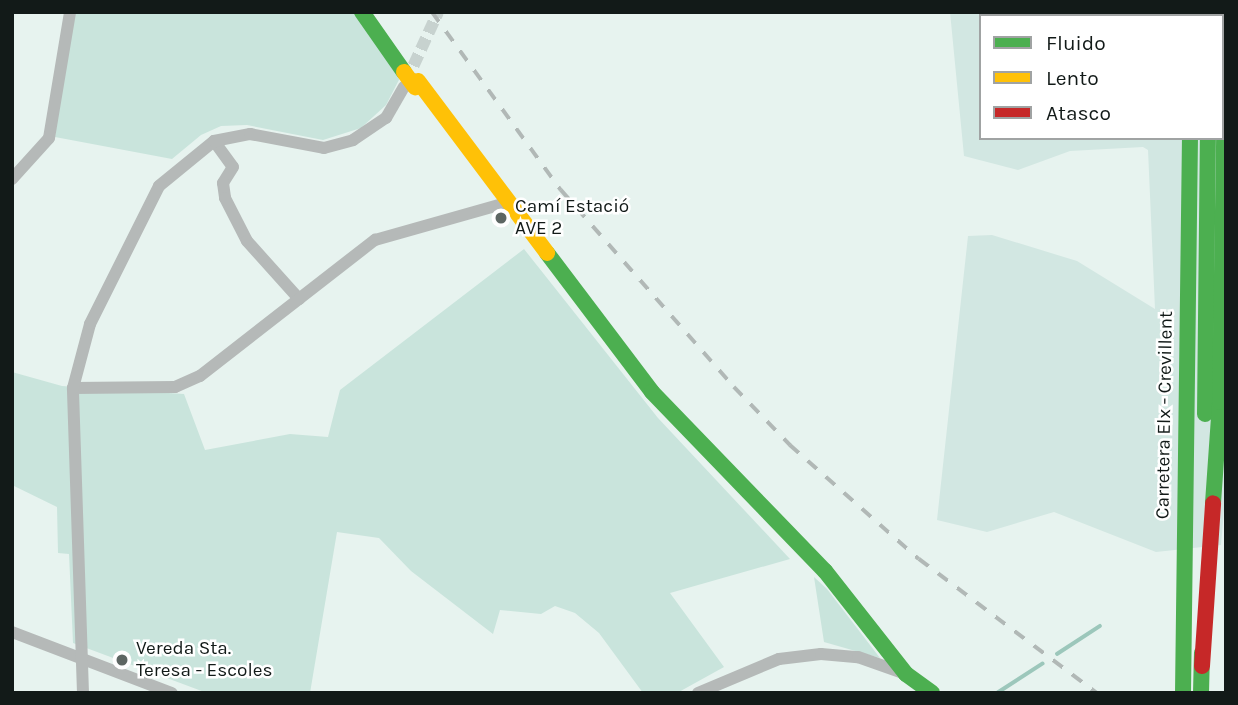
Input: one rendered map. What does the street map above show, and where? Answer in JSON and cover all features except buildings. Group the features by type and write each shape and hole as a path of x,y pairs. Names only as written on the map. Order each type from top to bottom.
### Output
{"main road":[{"path":"362,12 504,204 652,392 825,571 899,672 922,693"},
{"path":"370,12 410,79"},
{"path":"1202,666 1220,402 1226,12"},
{"path":"1181,140 1186,387"},
{"name":"Carretera Elx - Crevillent","path":"1183,687 1190,140"},
{"name":"Carretera Elx - Crevillent","path":"1201,693 1208,140"},
{"path":"1223,257 1226,211"},
{"path":"899,672 932,693"}],"street":[{"path":"12,179 49,138 58,108 70,12"},
{"path":"83,693 73,388 90,324 159,186 214,141 250,134 324,148 353,140 386,118 410,79"},
{"path":"214,141 233,167 223,183 225,198 247,241 299,299"},
{"path":"73,388 175,387 200,376 375,240 504,204"},
{"path":"12,632 172,693"},
{"path":"698,693 779,660 821,654 853,656 899,672"}],"shaded area":[{"path":"950,12 1040,14 979,14 979,140 1224,140 1226,79 1226,487 1221,545 1156,552 1054,512 987,532 937,520 968,236 992,235 1077,261 1155,309 1148,150 1143,147 1070,151 1018,170 964,156"}],"green space":[{"path":"70,12 356,12 401,76 386,105 361,128 323,140 247,125 221,126 201,135 172,159 55,137"},
{"path":"524,249 658,418 790,559 670,593 724,667 677,693 643,693 599,633 575,613 555,606 541,614 500,610 493,634 411,571 379,538 337,532 310,693 207,693 73,643 69,554 58,553 57,507 12,485 12,372 62,386 184,394 205,450 290,434 328,437 340,390"},
{"path":"814,577 827,589 880,658 824,642"}],"waterway":[{"path":"1057,654 1100,626"},
{"path":"997,693 1042,664"}],"tunnel":[{"path":"406,82 438,12"}],"railway":[{"path":"432,12 561,190 734,387 790,445 919,559 1097,693"}],"traffic: fast":[{"path":"362,12 404,72"},
{"path":"1213,503 1220,402 1226,12"},
{"path":"1183,693 1190,140"},
{"path":"1205,414 1208,140"},
{"path":"547,253 652,392 825,571 906,674 932,693"},
{"path":"1201,693 1202,653"}],"traffic: slow":[{"path":"404,72 415,87"},
{"path":"418,81 547,253"}],"traffic: jam":[{"path":"1202,666 1213,503"}],"place":[{"name":"Camí Estació AVE 2","path":"501,218"},
{"name":"Vereda Sta. Teresa - Escoles","path":"122,660"}]}
